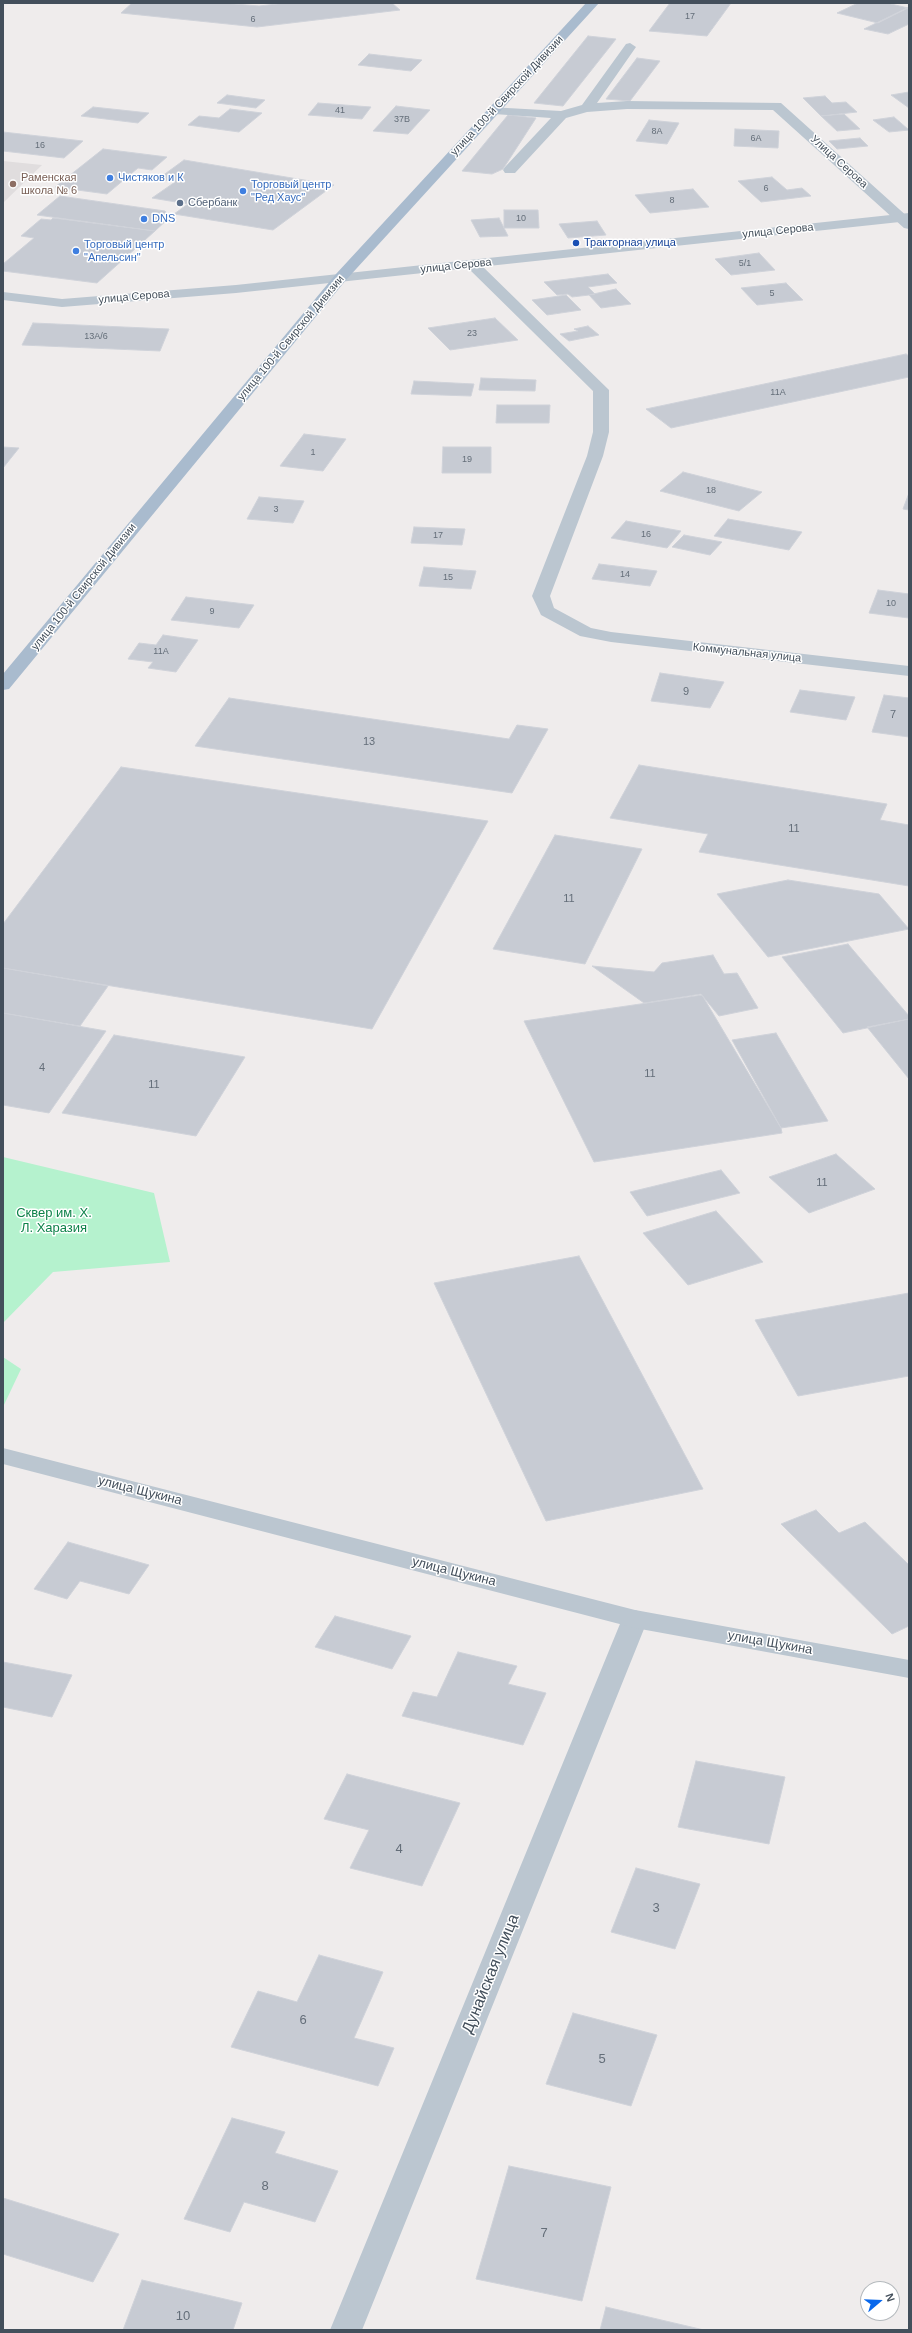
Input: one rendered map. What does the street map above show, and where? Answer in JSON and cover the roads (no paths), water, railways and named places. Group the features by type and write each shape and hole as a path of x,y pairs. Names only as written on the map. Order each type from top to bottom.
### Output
{"main road":[{"name":"улица 100-й Свирской Дивизии","path":"3,685 341,277 593,3"}],"street":[{"path":"494,110 561,115 587,108 630,48"},
{"name":"Улица Серова","path":"587,108 650,105 776,106 906,220"},
{"path":"510,170 561,115"},
{"name":"улица Серова","path":"3,296 62,303 236,289 584,251 906,220"},
{"name":"Коммунальная улица","path":"473,264 601,390 602,432 541,596 547,611 586,632 611,637 909,671"},
{"name":"улица Щукина","path":"3,1456 635,1619 909,1669"},
{"name":"Дунайская улица","path":"346,2330 635,1619"}],"place":[{"name":"Чистяков и К","path":"110,178"},
{"name":"Раменская школа № 6","path":"13,184"},
{"name":"Торговый центр \"Ред Хаус\"","path":"243,191"},
{"name":"Сбербанк","path":"180,203"},
{"name":"DNS","path":"144,219"},
{"name":"Тракторная улица","path":"576,243"},
{"name":"Торговый центр \"Апельсин\"","path":"76,251"}],"park label":[{"name":"Сквер им. Х. Л. Харазия","path":"54,1220"}]}
